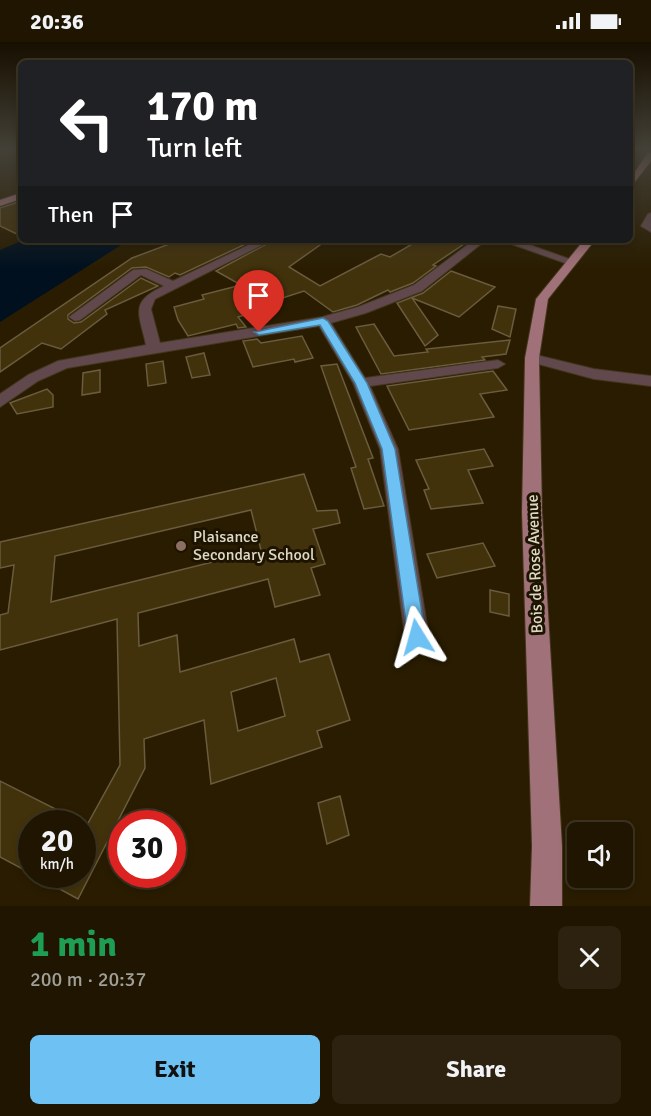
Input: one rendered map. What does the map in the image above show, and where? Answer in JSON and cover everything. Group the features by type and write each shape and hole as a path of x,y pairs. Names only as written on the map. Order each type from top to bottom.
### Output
{"main road":[{"path":"0,203 18,197"},
{"name":"Bois de Rose Avenue","path":"546,906 547,846 532,512 532,358 542,299 588,243"}],"street":[{"path":"651,216 646,226 651,229"},
{"path":"154,348 145,309 150,297 261,243"},
{"path":"0,402 33,378 63,364 323,321 362,310 418,288 478,243"},
{"path":"514,243 569,261"},
{"path":"75,317 132,273 142,272 172,285"},
{"path":"323,321 361,383 389,449 417,637"},
{"path":"532,358 594,374 651,381"},
{"path":"361,383 498,364"}],"water":[{"path":"18,242 124,243 0,322 0,250"}],"building":[{"path":"18,202 18,235 0,226 0,208"},
{"path":"172,243 248,243 180,275 175,273 169,277 146,267 132,268 68,315 68,319 74,323 81,322 141,278 158,286 105,310 107,314 61,349 42,343 0,372 0,348 132,258"},
{"path":"268,243 323,243 289,267 320,286 381,254 390,257 414,243 466,243 433,265 436,266 413,283 390,292 388,290 357,305 333,312 304,291 273,301 278,305 238,317 246,327 238,328 236,324 188,336 178,320 174,307 204,299 202,295 241,285 216,271"},
{"path":"451,271 495,287 459,317 412,298 438,335 425,346 397,303 423,293"},
{"path":"498,306 516,309 510,337 492,329"},
{"path":"374,324 394,356 428,352 426,349 510,340 506,354 482,357 485,360 381,374 356,327"},
{"path":"302,336 313,358 295,362 294,359 253,367 243,341 257,339 261,343"},
{"path":"204,353 210,375 192,378 186,357"},
{"path":"163,361 166,383 148,386 146,364"},
{"path":"337,364 373,458 368,459 384,506 364,509 351,468 356,467 321,366"},
{"path":"100,370 100,392 82,395 83,373"},
{"path":"493,371 507,390 480,394 494,417 409,430 387,386"},
{"path":"47,389 53,395 53,407 17,414 10,403"},
{"path":"484,449 493,466 468,470 483,503 431,509 424,490 429,489 416,460"},
{"path":"304,474 317,511 337,510 340,523 313,529 325,564 311,568 320,595 275,607 268,579 138,613 139,646 177,635 180,672 294,639 300,662 329,654 350,720 317,731 322,747 211,784 204,720 144,739 145,768 124,810 108,810 108,840 96,864 95,810 120,765 117,619 0,650 0,615 8,613 14,565 0,568 0,542","holes":["251,510 261,550 51,602 55,556","276,678 285,716 238,731 231,692"]},
{"path":"483,543 495,566 437,578 427,554"},
{"path":"490,590 509,594 509,616 490,612"},
{"path":"0,781 57,810 18,810 18,867 0,857"},
{"path":"340,796 349,835 327,844 318,803"},
{"path":"58,888 84,888 78,899"}],"place":[{"name":"Plaisance Secondary School","path":"181,546"}],"route":[{"path":"259,332 323,321 361,383 389,449 404,536 417,637"}]}
